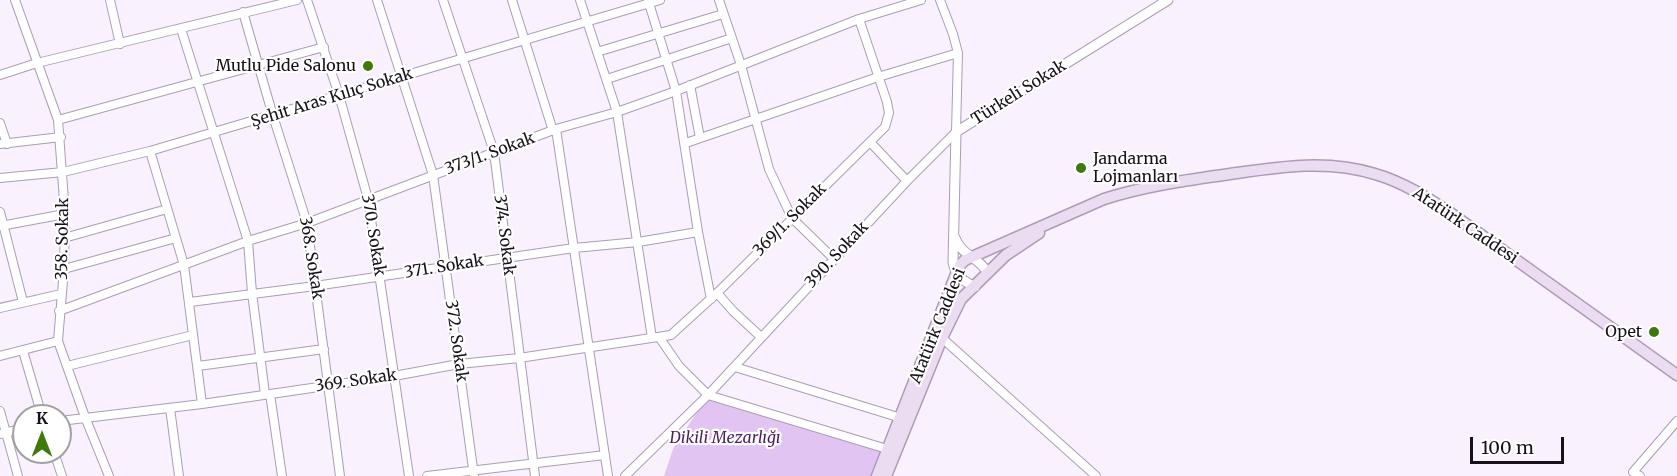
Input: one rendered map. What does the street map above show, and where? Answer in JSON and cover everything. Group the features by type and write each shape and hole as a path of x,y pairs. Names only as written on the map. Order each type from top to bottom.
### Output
{"main road":[{"name":"Atatürk Caddesi","path":"877,476 960,265 972,257 1104,199 1155,186 1280,167 1334,166 1376,174 1415,191 1452,214 1677,375"},
{"name":"Atatürk Caddesi","path":"886,476 942,338 961,299 1006,255 1049,226 1081,209"}],"street":[{"name":"358. Sokak","path":"15,0 58,120 65,214 64,269 58,341 109,476"},
{"path":"110,0 120,44"},
{"path":"0,75 37,63 297,0"},
{"name":"370. Sokak","path":"307,0 339,95 368,199 409,476"},
{"name":"372. Sokak","path":"377,0 434,175 474,473"},
{"name":"374. Sokak","path":"443,0 494,152 535,476"},
{"path":"512,0 555,130 608,476"},
{"path":"580,0 617,112 656,338 708,395 887,449"},
{"name":"Şehit Aras Kılıç Sokak","path":"0,178 63,172 150,151 660,0"},
{"path":"719,0 741,65 769,168 792,218 834,259"},
{"name":"373/1. Sokak","path":"59,311 248,241 307,223 555,130 617,112 676,91 859,19 921,0"},
{"path":"940,0 958,54 956,132"},
{"name":"Türkeli Sokak","path":"956,274 953,262 953,234 956,132 1168,0"},
{"path":"649,2 676,91 686,143 698,232 714,296 761,337"},
{"name":"368. Sokak","path":"243,12 307,223 330,385 340,476"},
{"path":"597,52 723,14"},
{"path":"859,19 878,77"},
{"path":"181,28 248,241 252,293 261,357 282,476"},
{"path":"607,79 732,38"},
{"path":"58,120 324,47"},
{"path":"686,143 878,77 958,54"},
{"name":"369/1. Sokak","path":"656,338 675,332 885,127 889,113 878,77"},
{"path":"690,85 700,138"},
{"path":"0,123 3,144 60,137"},
{"name":"390. Sokak","path":"625,476 735,367 834,259 956,132"},
{"path":"870,142 908,181"},
{"path":"150,151 184,265 202,404"},
{"path":"64,238 167,209"},
{"path":"0,212 22,303"},
{"path":"2,226 65,214"},
{"name":"371. Sokak","path":"190,302 698,232"},
{"path":"953,234 962,252 982,264 988,273"},
{"path":"64,269 176,238"},
{"path":"956,274 963,281 975,287"},
{"path":"0,308 61,294"},
{"path":"67,366 193,335"},
{"name":"369. Sokak","path":"72,419 202,404 394,376 459,364 519,358 656,338"},
{"path":"942,338 1096,476"},
{"path":"0,357 58,341"},
{"path":"198,366 324,349"},
{"path":"23,351 38,404"},
{"path":"735,367 901,417"},
{"path":"170,408 179,476"},
{"path":"0,411 3,433 18,476"},
{"path":"1640,476 1633,472 1677,421"},
{"path":"427,476 474,473 605,454"}],"green space":[{"name":"Dikili Mezarlığı","path":"708,395 883,448 873,476 664,476 673,449"}],"place":[{"name":"Mutlu Pide Salonu","path":"368,66"},
{"name":"Jandarma Lojmanları","path":"1081,168"},
{"name":"Opet","path":"1654,332"}]}
